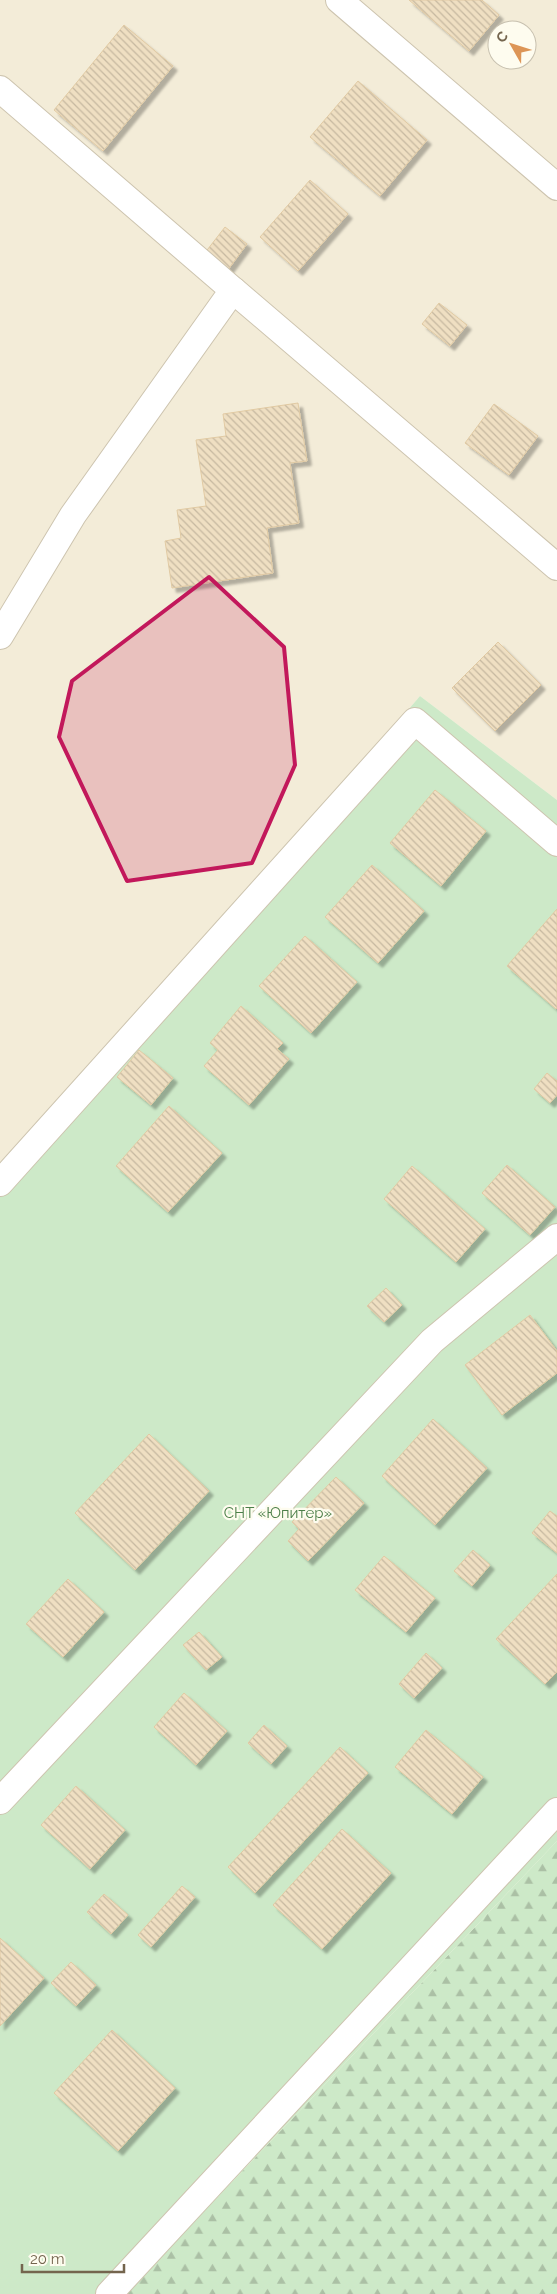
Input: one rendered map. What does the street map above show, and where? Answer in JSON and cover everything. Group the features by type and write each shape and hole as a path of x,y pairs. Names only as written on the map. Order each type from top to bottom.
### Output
{"street":[{"path":"339,0 557,187"},
{"path":"0,89 557,567"},
{"path":"0,636 73,515 233,290"},
{"path":"0,1183 415,720 557,843"},
{"path":"0,1801 432,1341 557,1238"},
{"path":"109,2294 557,1811"}],"highlighted area":[{"path":"209,577 284,647 295,765 252,863 127,881 59,737 72,681"}],"shaded area":[{"path":"0,0 557,0 557,800 420,696 0,1184"}],"green space":[{"name":"СНТ «Юпитер»","path":"420,696 557,800 557,1841 125,2294 0,2294 0,1184"},
{"path":"557,1841 557,2294 125,2294"}],"building":[{"path":"409,0 482,0 499,15 495,20 487,20 487,29 469,51"},
{"path":"124,25 173,66 103,151 54,110"},
{"path":"358,81 427,140 380,196 310,137"},
{"path":"310,180 348,214 298,271 260,237"},
{"path":"225,227 247,244 227,271 204,254"},
{"path":"439,303 467,325 450,346 422,324"},
{"path":"298,403 307,461 290,463 299,523 267,528 273,573 172,588 165,541 181,538 177,510 206,506 196,440 226,436 223,414"},
{"path":"494,404 538,436 509,475 465,443"},
{"path":"498,642 541,685 495,731 452,688"},
{"path":"435,790 486,831 441,886 390,843"},
{"path":"372,865 424,911 378,963 325,917"},
{"path":"557,909 557,1008 556,1009 507,966"},
{"path":"305,936 357,982 311,1033 259,986"},
{"path":"241,1006 283,1043 277,1049 289,1059 249,1105 204,1066 218,1050 210,1043"},
{"path":"139,1050 173,1078 151,1105 117,1077"},
{"path":"547,1073 557,1081 557,1095 550,1103 534,1089"},
{"path":"169,1106 222,1153 168,1212 116,1166"},
{"path":"507,1165 555,1207 530,1235 482,1193"},
{"path":"412,1166 485,1229 456,1262 384,1199"},
{"path":"386,1288 402,1305 384,1322 367,1306"},
{"path":"530,1315 557,1351 557,1373 502,1415 465,1365"},
{"path":"433,1419 487,1468 435,1525 382,1476"},
{"path":"149,1434 209,1491 135,1570 75,1513"},
{"path":"336,1477 364,1503 308,1561 288,1541 299,1529 292,1522"},
{"path":"550,1511 557,1516 557,1553 532,1533"},
{"path":"473,1550 490,1565 472,1586 454,1571"},
{"path":"384,1556 435,1598 406,1632 355,1590"},
{"path":"557,1574 557,1672 545,1684 496,1639"},
{"path":"68,1579 104,1612 63,1657 26,1624"},
{"path":"199,1632 222,1657 206,1670 183,1645"},
{"path":"426,1653 442,1668 414,1698 399,1684"},
{"path":"184,1693 227,1731 196,1765 154,1727"},
{"path":"264,1725 287,1746 271,1764 248,1743"},
{"path":"426,1730 483,1777 452,1814 395,1767"},
{"path":"340,1747 368,1773 255,1893 228,1867"},
{"path":"76,1786 125,1830 90,1869 41,1825"},
{"path":"342,1829 391,1873 322,1949 273,1905"},
{"path":"182,1886 195,1897 151,1947 138,1935"},
{"path":"104,1894 128,1915 111,1934 87,1912"},
{"path":"0,1938 44,1978 0,2026"},
{"path":"71,1962 96,1985 76,2006 51,1983"},
{"path":"112,2030 175,2088 118,2151 54,2093"}]}
